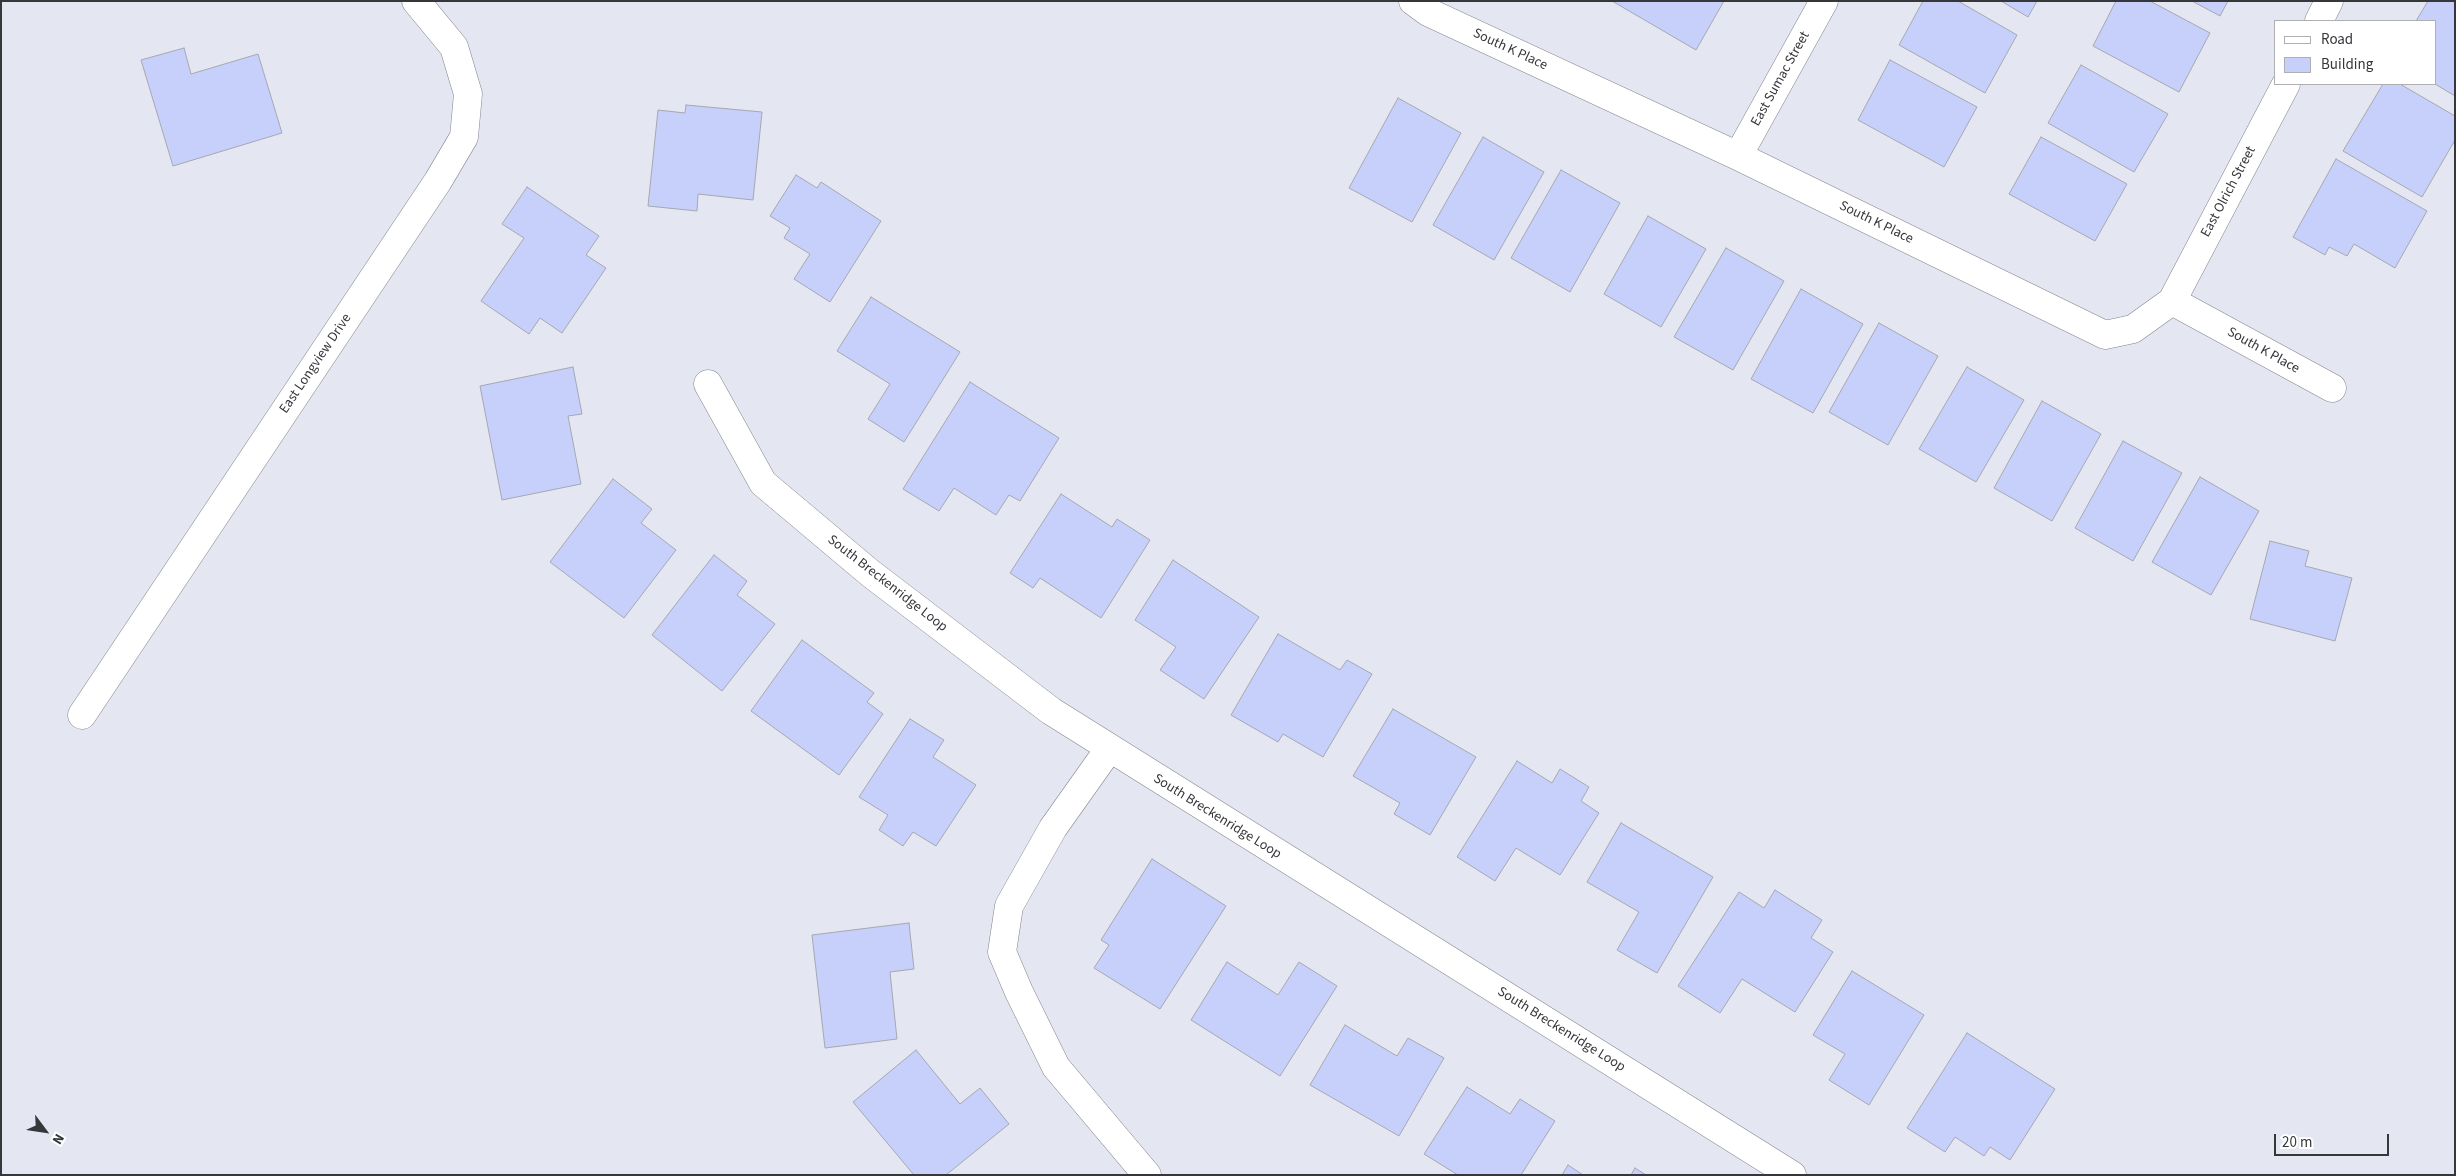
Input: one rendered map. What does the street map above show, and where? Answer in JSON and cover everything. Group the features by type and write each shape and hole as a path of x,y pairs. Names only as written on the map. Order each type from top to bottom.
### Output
{"street":[{"name":"East Longview Drive","path":"82,716 438,181 464,137 468,94 454,47 416,1"},
{"name":"South K Place","path":"1413,1 1428,12 1738,156 2105,335 2132,330 2172,301 2332,388"},
{"name":"East Sumac Street","path":"1738,156 1824,1"},
{"path":"2320,20 2329,1"},
{"name":"East Olrich Street","path":"2172,301 2285,85"},
{"name":"South Breckenridge Loop","path":"708,384 763,483 878,579 1051,711 1792,1175"},
{"path":"1109,749 1053,828 1009,906 1002,952 1019,992 1056,1067 1146,1175"}],"building":[{"path":"1612,1 1724,1 1696,50"},
{"path":"1923,1 1958,1 2017,35 1985,93 1899,45"},
{"path":"2001,1 2037,1 2028,17"},
{"path":"2116,1 2150,1 2210,33 2179,92 2093,46"},
{"path":"2192,1 2228,1 2220,16"},
{"path":"2428,1 2455,1 2455,96 2436,85 2436,20 2417,20"},
{"path":"184,48 191,74 258,54 282,133 173,166 141,60"},
{"path":"1890,60 1977,107 1944,167 1858,120"},
{"path":"2081,65 2168,114 2134,172 2048,123"},
{"path":"2382,85 2402,85 2455,116 2455,140 2422,197 2343,151"},
{"path":"1398,98 1461,133 1412,222 1349,188"},
{"path":"686,105 762,112 753,200 698,194 697,211 648,206 658,110 685,113"},
{"path":"1483,137 1544,172 1494,260 1433,225"},
{"path":"2041,137 2127,184 2095,241 2009,194"},
{"path":"2336,159 2427,211 2395,268 2354,244 2347,256 2329,247 2325,255 2293,237"},
{"path":"1561,170 1620,203 1570,292 1511,258"},
{"path":"796,175 817,188 821,182 881,221 830,302 794,279 810,254 784,238 790,228 770,216"},
{"path":"527,187 599,236 586,255 606,268 562,333 540,318 529,334 481,301 524,238 502,224"},
{"path":"1648,216 1706,249 1661,327 1604,294"},
{"path":"1726,248 1784,281 1733,370 1674,337"},
{"path":"1801,289 1863,324 1813,413 1751,379"},
{"path":"871,297 960,352 904,442 868,419 890,384 837,351"},
{"path":"1879,323 1938,356 1888,445 1829,412"},
{"path":"573,367 582,414 568,416 581,484 502,500 480,386"},
{"path":"1967,367 2024,400 1976,482 1919,449"},
{"path":"970,382 1059,438 1020,501 1009,495 996,515 954,488 939,511 903,489"},
{"path":"2042,401 2101,434 2052,521 1994,488"},
{"path":"2123,441 2182,473 2133,561 2075,528"},
{"path":"2200,477 2259,511 2211,595 2152,562"},
{"path":"613,479 652,509 641,523 676,550 624,618 550,562"},
{"path":"1061,494 1112,527 1117,519 1150,540 1101,618 1040,578 1033,588 1010,573"},
{"path":"2270,541 2309,551 2305,566 2352,578 2335,641 2250,619"},
{"path":"714,555 747,581 737,595 775,624 722,691 652,635"},
{"path":"1173,560 1259,617 1204,699 1160,670 1176,647 1135,620"},
{"path":"1278,634 1340,670 1347,660 1372,674 1323,757 1283,734 1278,742 1231,715"},
{"path":"802,640 874,693 867,702 883,714 839,775 751,711"},
{"path":"1393,709 1476,757 1430,835 1394,814 1400,803 1353,776"},
{"path":"910,719 944,740 933,757 976,785 936,846 913,832 903,846 879,830 888,815 859,797"},
{"path":"1517,761 1552,783 1560,769 1589,787 1581,801 1599,813 1560,875 1516,848 1495,881 1457,857"},
{"path":"1621,823 1713,877 1657,973 1617,950 1639,912 1587,882"},
{"path":"1152,859 1226,906 1160,1009 1094,968 1109,945 1101,940"},
{"path":"1775,890 1822,920 1811,938 1833,952 1795,1012 1742,979 1720,1013 1678,986 1739,892 1764,908"},
{"path":"909,923 914,969 890,972 897,1039 825,1048 812,935"},
{"path":"1227,962 1278,995 1299,962 1337,986 1280,1076 1191,1020"},
{"path":"1852,971 1924,1015 1869,1105 1829,1080 1845,1054 1813,1035"},
{"path":"1345,1025 1397,1056 1408,1038 1444,1058 1399,1136 1310,1085"},
{"path":"1967,1033 2055,1089 2010,1160 1990,1147 1984,1156 1955,1137 1945,1152 1907,1128"},
{"path":"916,1050 960,1104 980,1088 1009,1124 946,1175 914,1175 853,1102"},
{"path":"1467,1087 1510,1114 1520,1099 1555,1121 1521,1175 1458,1175 1424,1154"},
{"path":"1568,1165 1583,1175 1562,1175"},
{"path":"1635,1168 1646,1175 1631,1175"}]}
